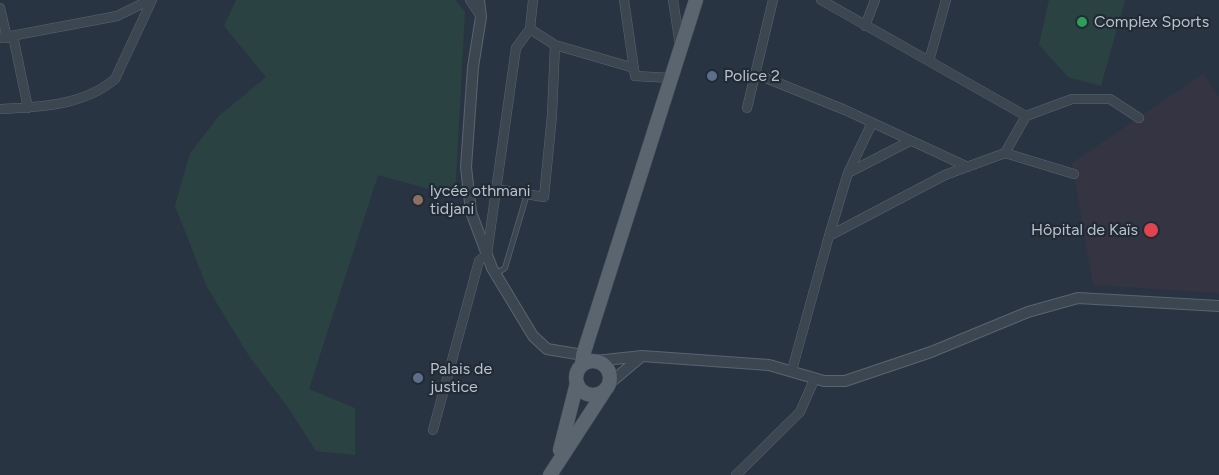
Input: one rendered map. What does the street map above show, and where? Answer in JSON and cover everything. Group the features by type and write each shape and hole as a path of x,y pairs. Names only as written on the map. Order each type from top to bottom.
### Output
{"main road":[{"path":"558,458 577,383 577,373 587,360 696,0"},
{"path":"550,475 558,458 607,387 608,369 587,360"},
{"path":"577,383 582,391 591,395 607,387"}],"street":[{"path":"7,37 117,16 151,0"},
{"path":"0,109 28,108 73,101 104,88 115,79 151,0"},
{"path":"470,0 481,17"},
{"path":"479,0 481,17 473,67 466,166 471,212 496,275 533,336 547,349 587,360 642,356 769,365 815,378 845,381 930,352 1028,312 1078,298 1219,306"},
{"path":"433,430 479,261 487,254 516,48 530,29 533,0"},
{"path":"624,0 635,76 671,78"},
{"path":"673,0 680,48"},
{"path":"747,108 773,0"},
{"path":"821,0 1026,116"},
{"path":"866,26 875,0"},
{"path":"929,61 946,0"},
{"path":"0,8 28,108"},
{"path":"530,29 555,45 634,68"},
{"path":"496,189 544,197 552,115 555,45"},
{"path":"756,74 968,167"},
{"path":"1005,153 1026,116 1072,99 1110,99 1139,118"},
{"path":"792,370 848,173 872,123"},
{"path":"848,173 910,141"},
{"path":"829,236 945,176 1005,153 1074,174"},
{"path":"607,387 642,356"},
{"path":"736,475 800,412 815,378"}],"lane":[{"path":"496,275 505,268 527,194"}],"shaded area":[{"name":"Hôpital de Kaïs","path":"1203,74 1219,97 1219,293 1093,285 1072,163"}],"green space":[{"path":"236,0 455,0 465,12 455,196 378,175 309,389 355,408 355,455 316,451 289,409 249,356 207,287 175,206 190,153 219,116 266,77 224,26"},
{"name":"Complex Sports","path":"1049,0 1125,0 1101,86 1068,77 1039,45"}],"place":[{"name":"Complex Sports","path":"1082,22"},
{"name":"Police 2","path":"712,76"},
{"name":"lycée othmani tidjani","path":"418,200"},
{"name":"Hôpital de Kaïs","path":"1151,230"},
{"name":"Palais de justice","path":"418,378"}]}
